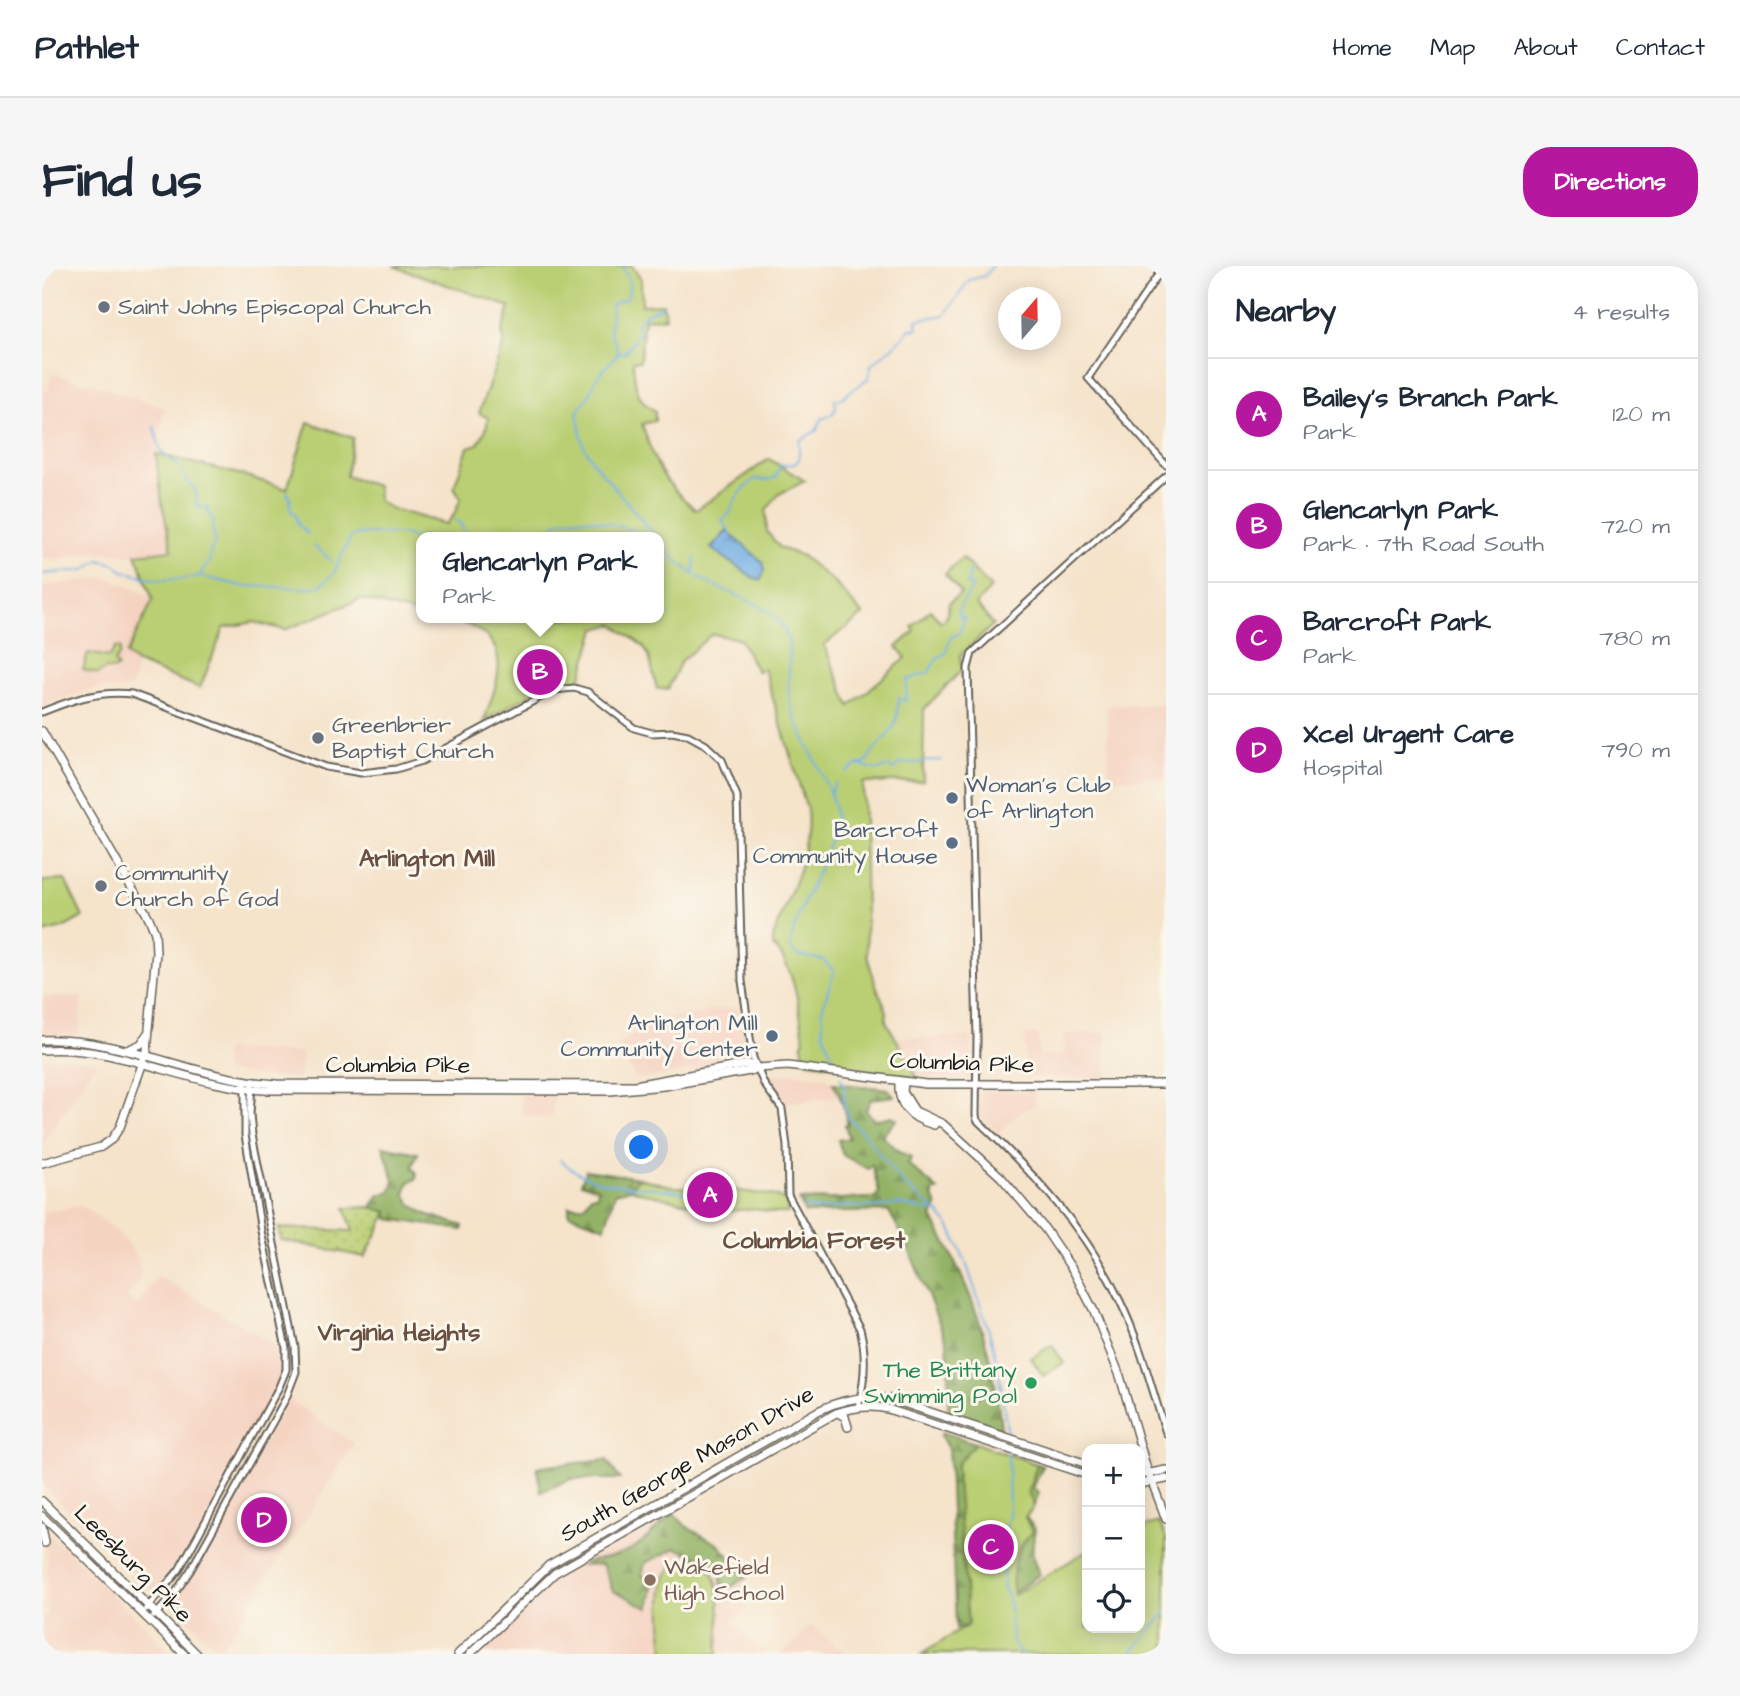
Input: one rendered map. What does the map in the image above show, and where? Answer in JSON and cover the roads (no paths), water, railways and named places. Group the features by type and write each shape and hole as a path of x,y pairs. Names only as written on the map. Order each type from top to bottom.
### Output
{"main road":[{"path":"42,731 154,927 156,952 146,1055 120,1128 112,1139 96,1149 42,1163"},
{"path":"126,1050 141,1044 149,1031"},
{"name":"Columbia Pike","path":"42,1040 81,1041 126,1050 248,1085"},
{"name":"Columbia Pike","path":"42,1050 90,1052 202,1080 248,1085 630,1085 748,1064 757,1068 788,1066 902,1083 1166,1084"},
{"path":"902,1083 906,1100 915,1111 943,1125 987,1163 1025,1204 1063,1254 1106,1338 1166,1519"},
{"name":"South George Mason Drive","path":"458,1654 548,1565 818,1411 848,1399 891,1399 1082,1462"},
{"name":"South George Mason Drive","path":"472,1652 555,1573 837,1413 858,1407 888,1409 1082,1473"},
{"path":"837,1413 845,1417 848,1427"},
{"path":"1145,1474 1166,1470"},
{"path":"1145,1484 1166,1479"},
{"name":"Leesburg Pike","path":"42,1501 197,1654"},
{"name":"Leesburg Pike","path":"42,1516 184,1654"},
{"path":"42,1527 45,1543"}],"street":[{"path":"1162,267 1088,378 1166,465"},
{"path":"1166,476 972,653 968,667 977,1120 1018,1157 1052,1195 1109,1278 1130,1323 1166,1433"},
{"path":"42,712 86,696 101,693 132,694 326,768 362,774 396,769 422,761 554,690 574,688 594,695 634,728 652,733 685,734 706,745 722,760 737,796 743,990 753,1058 764,1084 782,1109 787,1146 788,1195 860,1329 865,1348 858,1407"},
{"path":"142,1614 183,1563 286,1370 286,1348 261,1231 245,1135 248,1085"},
{"path":"150,1621 173,1596 192,1567 286,1398 296,1372 295,1347 252,1135 248,1085"}],"water":[{"path":"727,531 763,562 765,571 760,580 711,548"}],"waterway":[{"path":"622,266 628,277 629,289 627,298 612,304 610,332 617,346 617,355 597,377 589,396 577,412 583,444 593,462 652,532"},
{"path":"731,534 722,520 744,489 755,479 769,480 776,477 781,465 795,464 799,459 799,441 816,431 822,419 831,415 836,409 835,400 869,378 871,365 911,328 915,330 918,327 916,320 945,315 969,280 985,276 992,266"},
{"path":"617,353 624,353 641,332 636,324 641,318 662,307"},
{"path":"154,426 161,452 179,466 189,484 193,486 197,506 208,508 210,517 214,520 212,529 215,540 210,560 200,575"},
{"path":"288,492 291,512 295,513 298,524 308,534"},
{"path":"555,532 556,523 577,518 602,521 634,532"},
{"path":"455,520 461,524 464,532"},
{"path":"42,574 85,570 99,560 115,564 123,571 158,580 199,576 242,586 307,588 320,586 334,573 350,538 356,534 403,534 416,538"},
{"path":"314,546 332,561"},
{"path":"664,547 678,562 701,579 772,614 788,639 790,703 825,780 835,810 835,822 826,854 799,915 790,947 796,955 823,960 834,971 822,1010 823,1032 837,1068"},
{"path":"694,571 695,558"},
{"path":"847,772 866,763 894,727 899,697 906,701 907,680 929,672 937,658 945,654 951,637 959,633 965,617 960,618 958,610 972,588 967,584 971,569"},
{"path":"859,765 878,770 888,766 894,770 901,763 942,760"},
{"path":"830,794 835,783"},
{"path":"840,1077 844,1086 844,1107 850,1120 904,1185 938,1212 950,1227 966,1263 989,1331 998,1368 1008,1436"},
{"path":"560,1160 582,1175 604,1183 698,1193"},
{"path":"805,1207 820,1210 844,1206 879,1207 899,1204 934,1212"},
{"path":"1008,1452 1009,1517 1001,1544 1004,1587 1010,1605 1012,1642 1021,1654"},
{"path":"1130,1654 1166,1613"}],"place":[{"name":"Saint Johns Episcopal Church","path":"104,307"},
{"name":"Glencarlyn Park","path":"540,672"},
{"name":"Greenbrier Baptist Church","path":"318,738"},
{"name":"Woman's Club of Arlington","path":"952,798"},
{"name":"Barcroft Community House","path":"952,843"},
{"name":"Community Church of God","path":"101,886"},
{"name":"Arlington Mill Community Center","path":"772,1036"},
{"name":"Bailey's Branch Park","path":"710,1195"},
{"name":"The Brittany Swimming Pool","path":"1031,1383"},
{"name":"Xcel Urgent Care","path":"264,1520"},
{"name":"Barcroft Park","path":"991,1547"},
{"name":"Wakefield High School","path":"650,1580"}],"district":[{"name":"Arlington Mill","path":"427,859"},
{"name":"Columbia Forest","path":"814,1241"},
{"name":"Virginia Heights","path":"399,1333"}]}
